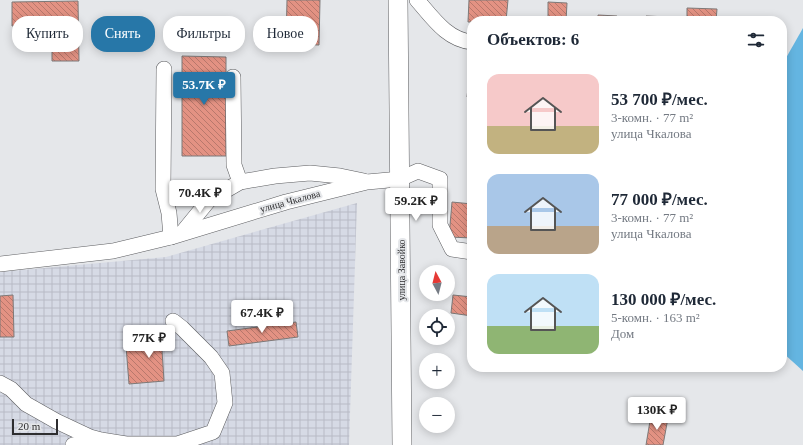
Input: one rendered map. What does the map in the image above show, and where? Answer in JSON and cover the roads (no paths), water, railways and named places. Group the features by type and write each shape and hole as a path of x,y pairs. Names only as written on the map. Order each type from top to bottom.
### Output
{"main road":[{"name":"улица Завойко","path":"398,0 402,445"}],"street":[{"path":"418,0 444,30 463,41 467,41"},
{"path":"164,69 163,189 176,235 208,200 240,182 275,176 310,173 340,176 367,182"},
{"path":"233,77 234,165 240,182"},
{"name":"улица Чкалова","path":"0,264 113,251 176,235 286,202 367,182 400,179 418,171 440,179 440,225 452,249 467,251"},
{"path":"0,383 11,389 26,404 38,411 90,437 100,440 126,444 177,444 212,432 225,403 222,373 211,357 173,321"},
{"path":"73,445 100,440"}],"water":[{"path":"803,28 803,371 787,357 787,56"}]}
